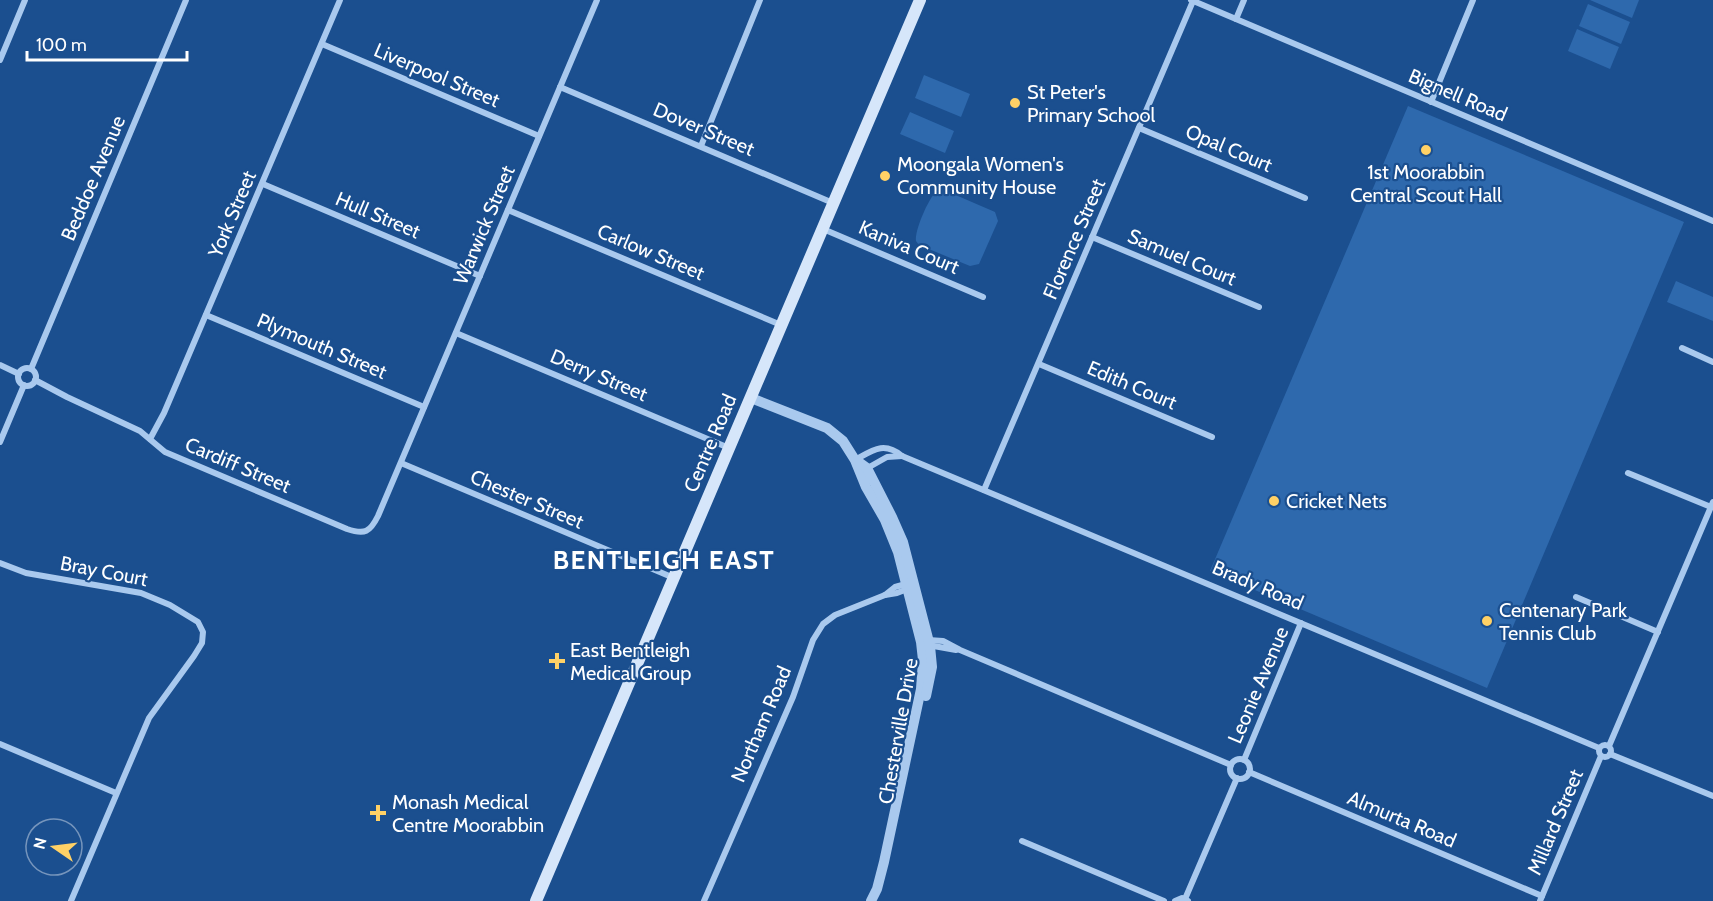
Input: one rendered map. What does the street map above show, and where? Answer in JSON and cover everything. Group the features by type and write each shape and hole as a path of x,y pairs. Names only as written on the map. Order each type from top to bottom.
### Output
{"main road":[{"name":"Centre Road","path":"536,901 920,0"}],"street":[{"path":"0,60 26,0"},
{"name":"Beddoe Avenue","path":"31,369 186,0"},
{"name":"York Street","path":"150,439 161,421 340,0"},
{"name":"Warwick Street","path":"401,464 597,0"},
{"path":"701,146 760,0"},
{"path":"1236,19 1244,0"},
{"path":"1431,102 1473,0"},
{"name":"Bignell Road","path":"1192,1 1713,221"},
{"name":"Florence Street","path":"984,490 1192,1"},
{"name":"Liverpool Street","path":"322,44 539,136"},
{"name":"Dover Street","path":"560,87 834,203"},
{"name":"Opal Court","path":"1139,128 1305,198"},
{"name":"Hull Street","path":"263,184 480,276"},
{"name":"Carlow Street","path":"508,210 782,325"},
{"name":"Kaniva Court","path":"823,229 983,297"},
{"name":"Samuel Court","path":"1092,237 1259,308"},
{"name":"Plymouth Street","path":"206,315 424,407"},
{"name":"Derry Street","path":"456,333 729,448"},
{"path":"1682,348 1713,362"},
{"path":"0,364 19,374"},
{"name":"Edith Court","path":"1039,364 1212,436"},
{"path":"23,369 31,369 35,380 32,384 24,385 19,379 19,374 23,369"},
{"name":"Cardiff Street","path":"35,380 140,431 165,452 357,532 368,530 374,523 401,464"},
{"path":"0,442 24,385"},
{"path":"751,398 827,428 843,441 863,471 887,457 902,456"},
{"name":"Brady Road","path":"855,460 875,449 891,448 902,456 1599,748"},
{"name":"Chester Street","path":"401,464 674,578"},
{"name":"Chesterville Drive","path":"863,471 898,552 927,643 932,667 891,863 879,901"},
{"path":"1628,473 1712,505 1610,750 1606,757 1600,756 1598,752 1603,744 1610,750 1713,795"},
{"name":"Bray Court","path":"0,563 26,573 141,593 170,605 198,622 203,633 202,643 149,718 116,793"},
{"name":"Northam Road","path":"704,901 788,709 819,629 835,615 885,595 897,593 909,586"},
{"path":"1576,597 1658,632"},
{"name":"Leonie Avenue","path":"1244,760 1301,623"},
{"path":"927,643 943,641 1231,765"},
{"name":"Chesterville Drive","path":"871,901 877,889 884,862 921,689 927,643"},
{"path":"0,744 116,793 71,901"},
{"name":"Millard Street","path":"1541,898 1600,756"},
{"path":"1235,760 1244,760 1249,764 1250,772 1246,777 1237,778 1232,774 1231,765 1235,760"},
{"name":"Almurta Road","path":"1250,772 1541,898"},
{"path":"1175,901 1179,898 1187,900 1237,778"},
{"path":"1022,841 1164,901"}],"shaded area":[{"path":"1590,0 1639,0 1632,18"},
{"path":"1588,4 1630,22 1621,44 1579,26"},
{"path":"1577,29 1619,47 1610,69 1568,51"},
{"path":"924,75 970,94 961,117 915,98"},
{"path":"1408,106 1684,222 1487,688 1210,571"},
{"path":"910,112 954,131 945,153 900,134"},
{"path":"939,189 995,212 998,221 979,264 970,266 919,245 916,241 917,229 923,213"},
{"path":"1676,281 1713,297 1713,321 1667,302"}],"place":[{"name":"St Peter's Primary School","path":"1015,103"},
{"name":"1st Moorabbin Central Scout Hall","path":"1426,150"},
{"name":"Moongala Women's Community House","path":"885,176"},
{"name":"Cricket Nets","path":"1274,501"},
{"name":"Centenary Park Tennis Club","path":"1487,621"},
{"name":"East Bentleigh Medical Group","path":"557,661"},
{"name":"Monash Medical Centre Moorabbin","path":"378,813"}],"district":[{"name":"BENTLEIGH EAST","path":"664,560"}]}
